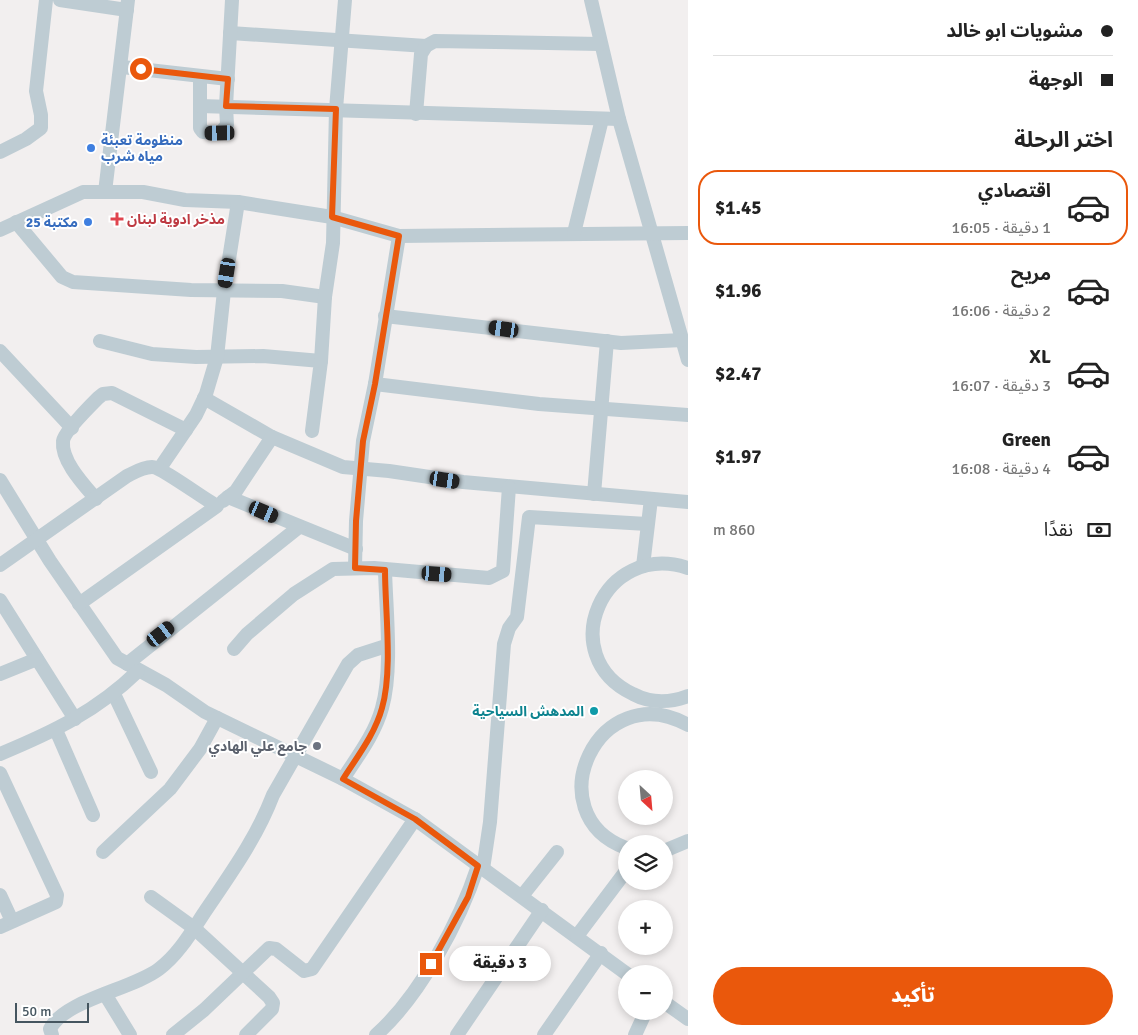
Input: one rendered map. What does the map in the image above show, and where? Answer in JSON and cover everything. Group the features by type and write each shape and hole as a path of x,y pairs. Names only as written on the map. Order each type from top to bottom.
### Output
{"street":[{"path":"2,146 26,139 40,128 41,115 36,91 46,0"},
{"path":"60,0 128,5 122,67 105,192"},
{"path":"200,76 200,128 203,132 214,133 225,130 227,125 226,106 232,0"},
{"path":"312,431 321,361 324,297 333,243 332,217 336,109 344,0"},
{"path":"590,0 620,119 688,360"},
{"path":"230,33 426,46"},
{"path":"416,114 421,54 426,46 435,41 600,44"},
{"path":"122,67 228,79"},
{"path":"200,106 620,119"},
{"path":"574,233 602,119"},
{"path":"0,230 83,192 143,192 185,200 238,202 332,217 399,236 688,232"},
{"path":"160,468 186,430 204,398 217,357 224,291 238,202"},
{"path":"16,222 62,277 73,282 224,291 282,291 324,297"},
{"path":"355,568 360,468 399,236"},
{"path":"385,316 621,343 682,340"},
{"path":"100,341 152,354 217,357 263,356 321,361"},
{"path":"594,494 607,341"},
{"path":"0,351 72,428"},
{"path":"375,384 500,400 688,414"},
{"path":"96,499 65,456 63,441 72,428 103,394 112,392 186,430"},
{"path":"204,398 272,436 343,467 508,487 688,502"},
{"path":"78,604 228,497 236,490 272,436"},
{"path":"0,565 127,476 143,468 160,468 192,492 216,506"},
{"path":"0,480 78,604 117,658 166,685 217,718 343,779 415,819 618,966"},
{"path":"234,649 247,634 294,594 333,569 355,568 489,578 504,571 508,487"},
{"path":"228,497 299,528 356,549"},
{"path":"643,566 651,499"},
{"path":"376,1035 390,1023 431,964 468,897 480,867 490,822 504,644 509,628 517,617 529,517 648,524"},
{"path":"0,754 56,730 114,694 132,667 299,528"},
{"path":"688,568 669,563 643,566 620,577 606,592 594,620 593,640 599,660 613,681 654,708 688,725"},
{"path":"343,779 365,746 382,708 387,674 385,570"},
{"path":"0,600 75,719"},
{"path":"52,1035 50,1029 55,1020 157,971 172,960 250,844 295,755 348,664 358,655 386,646"},
{"path":"0,674 37,659"},
{"path":"114,694 151,772"},
{"path":"618,843 606,836 592,821 582,792 582,771 595,743 609,728 654,708 688,696"},
{"path":"104,852 170,789 200,749 217,718"},
{"path":"56,730 93,815"},
{"path":"0,773 57,895 56,902 6,924 0,895"},
{"path":"173,1035 204,1010 269,948 276,949 304,971 312,969 415,819"},
{"path":"673,847 688,841"},
{"path":"522,896 557,852"},
{"path":"577,936 618,882"},
{"path":"151,897 194,928 273,1003 272,1009 246,1035"},
{"path":"457,1035 542,910"},
{"path":"544,1035 602,953"},
{"path":"106,994 130,1035"},
{"path":"673,1008 688,1019"},
{"path":"635,1035 642,1020"}],"place":[{"name":"منظومة تعبئة مياه شرب","path":"91,148"},
{"name":"مذخر ادوية لبنان","path":"117,219"},
{"name":"مكتبة 25","path":"88,222"},
{"name":"المدهش السياحية","path":"594,711"},
{"name":"جامع علي الهادي","path":"317,746"}],"route":[{"path":"141,69 228,79 226,106 336,109 332,217 399,236 375,384 363,441 356,521 355,568 385,570 387,674 382,708 365,746 343,779 415,819 478,866 468,897 431,964"}]}
